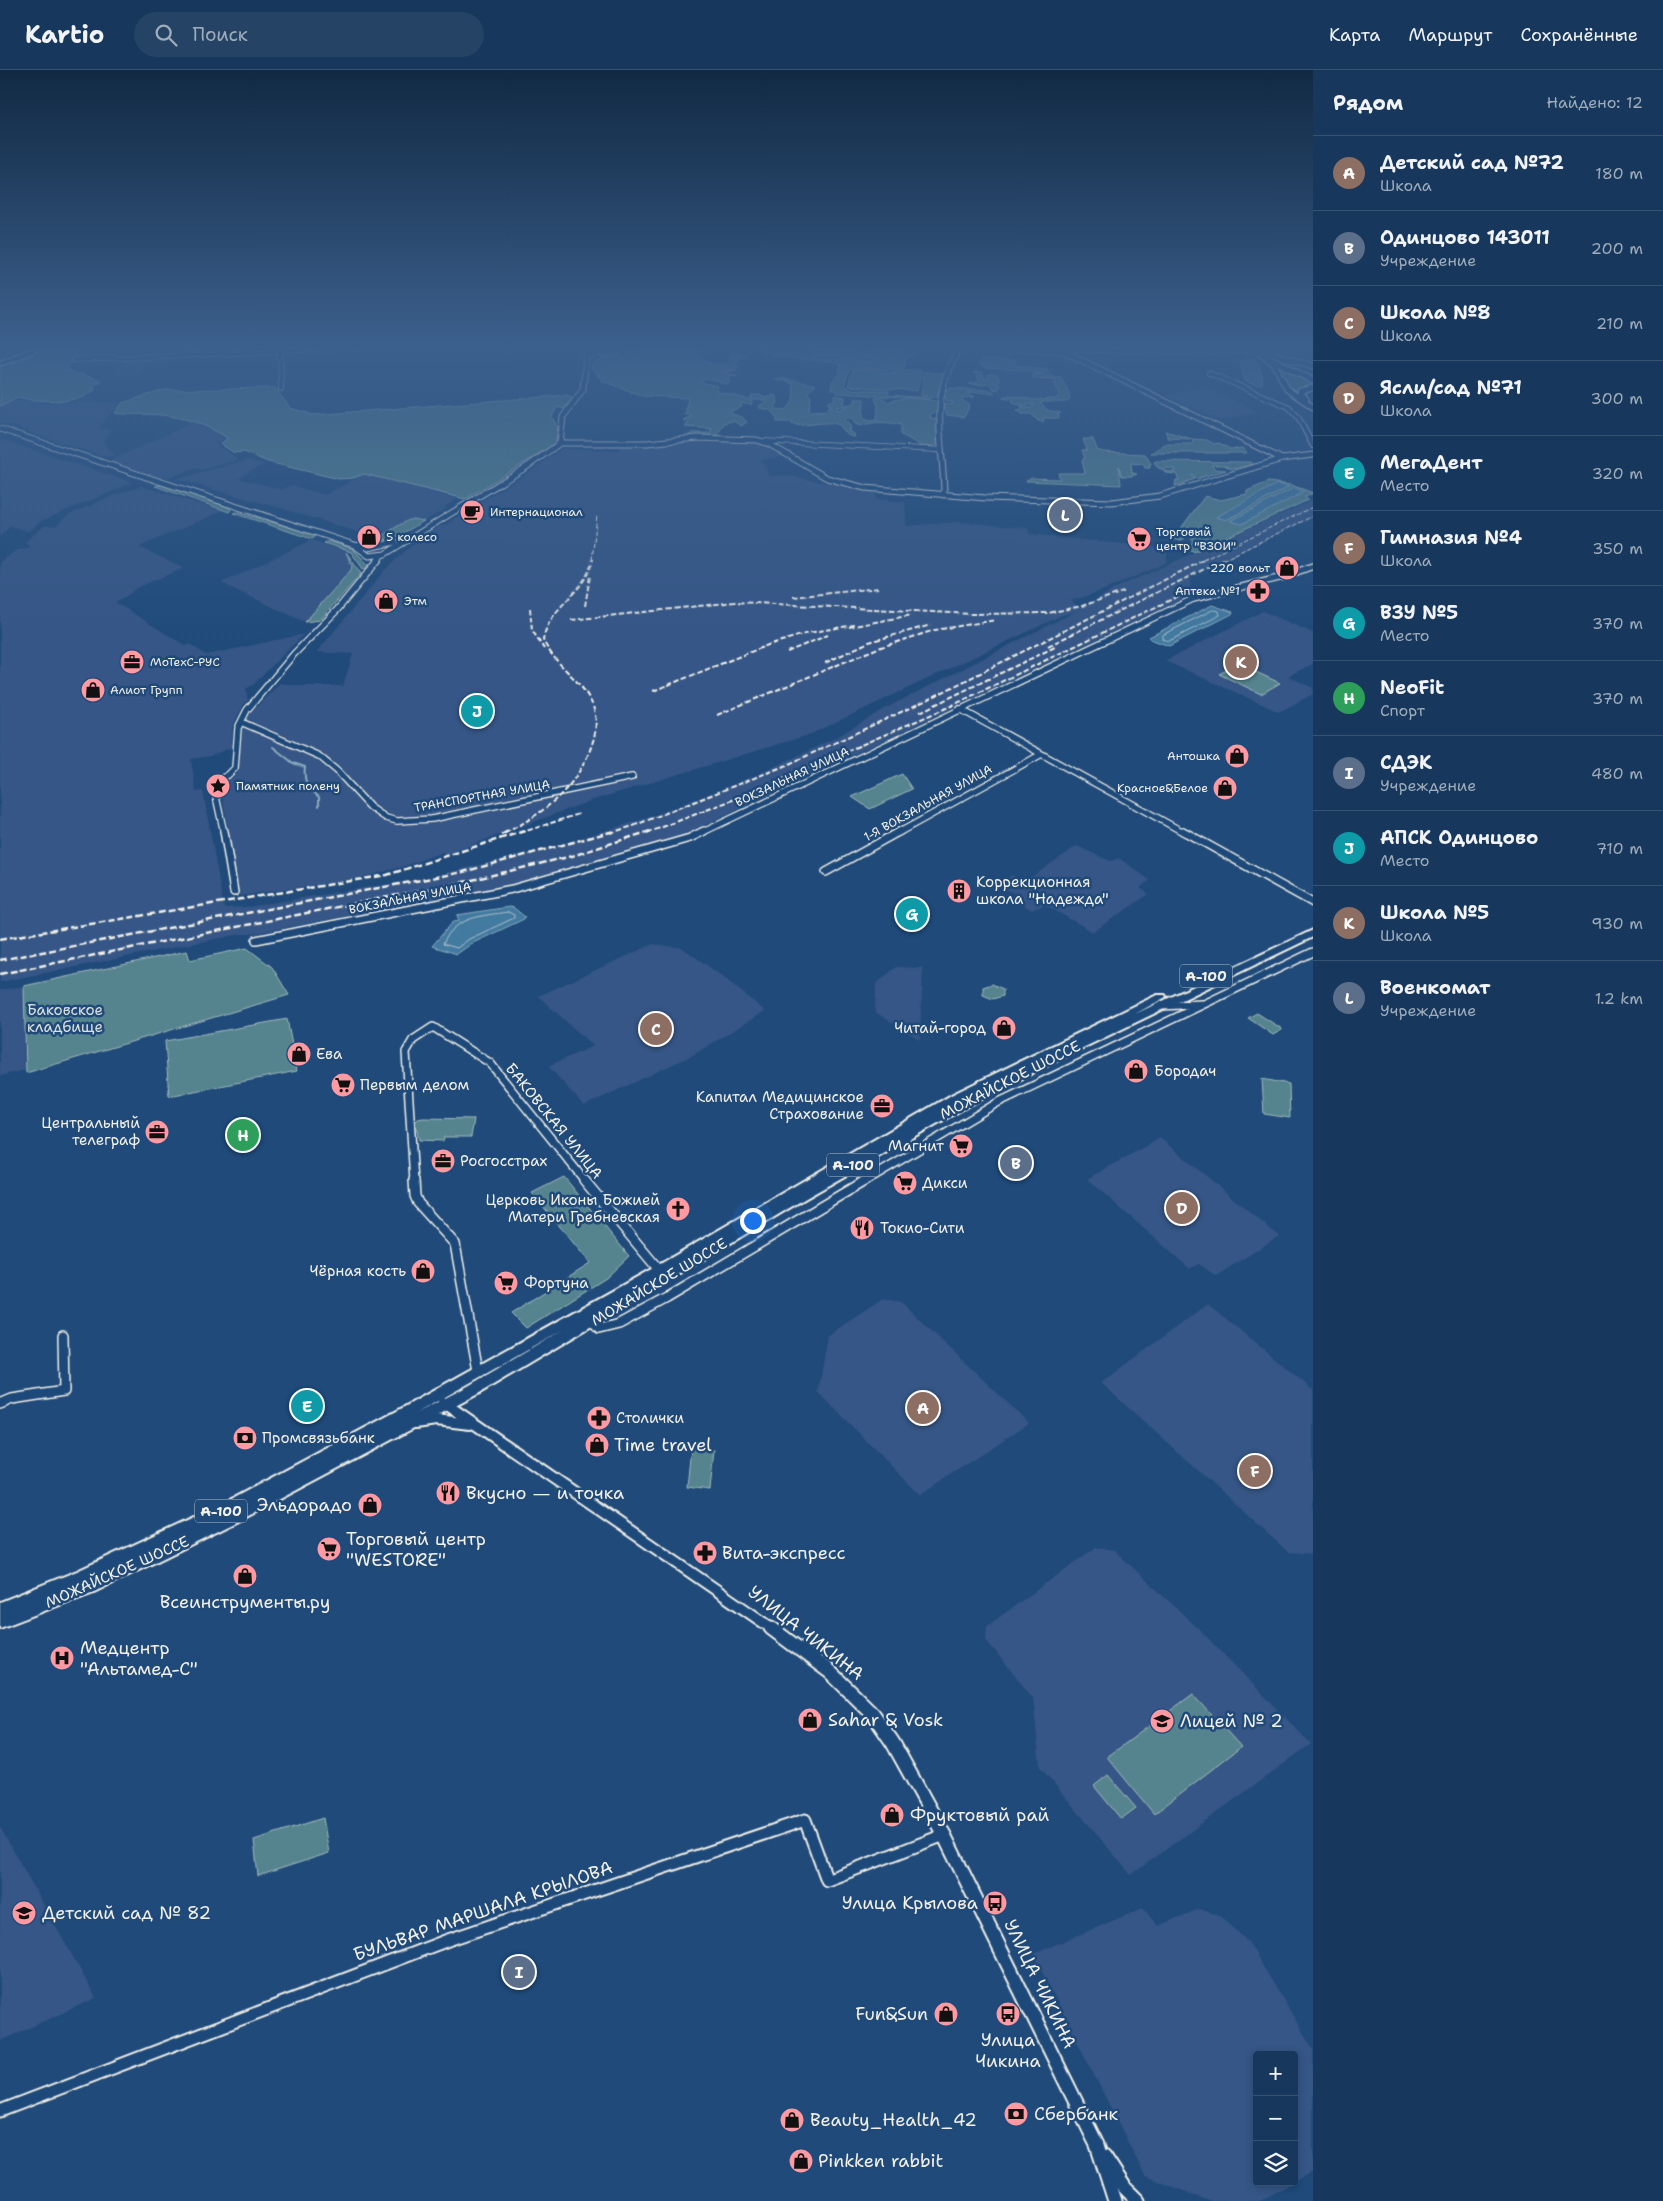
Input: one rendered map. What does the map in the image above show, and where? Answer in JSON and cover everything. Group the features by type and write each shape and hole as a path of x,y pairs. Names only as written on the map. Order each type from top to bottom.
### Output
{"main road":[{"name":"МОЖАЙСКОЕ ШОССЕ","path":"0,1621 89,1587 167,1550 408,1424 478,1372 659,1270 957,1097 1313,924"},
{"name":"МОЖАЙСКОЕ ШОССЕ","path":"0,1609 82,1576 228,1507 440,1400 596,1325 820,1185 964,1103 1313,933"}],"street":[{"path":"54,446 354,544 379,546 408,538"},
{"path":"234,892 224,830 212,785 228,776 234,768 238,728 259,693 337,610 384,554 528,466 555,446"},
{"path":"770,446 818,473 844,484 865,488 944,495 1052,501 1123,502 1160,496 1282,459 1313,455"},
{"path":"870,446 941,450"},
{"path":"941,446 944,495"},
{"path":"1257,446 1282,459"},
{"path":"354,544 369,556 374,562 374,566"},
{"path":"363,552 372,546"},
{"path":"379,546 386,549 384,554"},
{"path":"369,556 384,554"},
{"name":"ВОКЗАЛЬНАЯ УЛИЦА","path":"256,940 512,889 690,838 1193,599 1232,587 1276,580 1313,566"},
{"path":"960,709 1313,903"},
{"name":"ТРАНСПОРТНАЯ УЛИЦА","path":"241,722 324,759 335,767 376,812 387,819 412,821 432,818 632,777"},
{"name":"1-Я ВОКЗАЛЬНАЯ УЛИЦА","path":"826,872 1040,754"},
{"path":"596,1325 619,1324 667,1298 997,1103 1313,952"},
{"path":"1161,1006 1205,1004"},
{"name":"БАКОВСКАЯ УЛИЦА","path":"478,1372 455,1244 418,1203 414,1189 407,1048 413,1040 433,1027 490,1063 638,1247 659,1270"},
{"path":"0,1404 12,1399 64,1390 63,1335"},
{"name":"УЛИЦА ЧИКИНА","path":"440,1400 746,1608 830,1672 873,1714 893,1743 944,1835 1052,2050 1096,2145 1115,2201"},
{"path":"408,1424 436,1420 473,1424"},
{"name":"БУЛЬВАР МАРШАЛА КРЫЛОВА","path":"0,2111 448,1940 805,1820 827,1880 944,1835"},
{"name":"УЛИЦА ЧИКИНА","path":"1096,2145 1125,2188 1138,2201"}],"shaded area":[{"path":"0,446 23,446 132,483 41,521 29,531 10,526 0,537"},
{"path":"72,446 108,446 115,455 105,457"},
{"path":"140,446 220,446 239,460 201,470 198,468 166,478 109,461"},
{"path":"765,446 783,457 761,460 770,476 784,475 877,492 876,499 905,502 906,526 959,522 1028,528 1029,534 1168,549 1166,563 1104,590 1071,601 1081,608 1122,585 1313,500 1313,518 1191,576 1190,595 685,835 501,887 253,934 241,934 0,982 0,563 15,551 30,547 25,542 44,526 56,526 68,515 115,495 142,486 222,511 139,547 184,568 136,588 125,598 115,602 186,646 190,644 206,655 304,634 253,685 246,689 248,701 245,702 232,727 232,747 211,756 191,759 196,792 203,791 224,908 246,907 425,878 545,849 650,817 761,773 835,738 884,709 1076,611 1063,615 809,735 590,801 445,855 443,852 405,866 353,880 240,896 220,784 234,777 239,770 241,731 252,711 280,683 302,686 343,686 353,654 317,652 385,570 412,545 439,526 443,526 532,470 563,448 618,451 619,447"},
{"path":"247,460 264,464 239,478 282,490 292,485 325,495 364,474 458,499 444,507 447,508 403,533 374,537 284,509 176,479"},
{"path":"312,540 346,552 352,566 351,570 305,622 221,583"},
{"path":"1263,611 1313,633 1313,664 1288,676 1313,688 1313,694 1279,712 1165,661"},
{"path":"1077,846 1110,861 1119,858 1150,880 1140,888 1149,894 1093,932 1045,905 1032,910 1014,900 1018,896 997,884 1012,875 1024,882"},
{"path":"653,944 683,948 722,976 765,1011 693,1055 584,1106 548,1066 593,1046 538,996"},
{"path":"896,967 923,968 920,1040 875,1012 876,984"},
{"path":"24,986 25,1070 0,1076 0,990"},
{"path":"1160,1138 1279,1236 1216,1276 1199,1264 1190,1269 1087,1179"},
{"path":"883,1299 901,1302 1029,1423 920,1495 818,1392 828,1335"},
{"path":"1208,1304 1313,1390 1313,1554 1288,1552 1101,1383"},
{"name":"Лицей № 2","path":"1096,1547 1114,1550 1198,1628 1311,1744 1131,1875 1040,1767 1033,1698 986,1640 987,1626"},
{"name":"Детский сад № 82","path":"0,1827 96,1998 0,2041"},
{"path":"1143,1908 1158,1926 1199,1909 1220,1915 1249,1943 1313,2049 1313,2172 1298,2180 1298,2051 1253,2051 1253,2186 1287,2186 1260,2201 1209,2201 1145,2176 1033,1954"}],"green space":[{"path":"225,446 551,446 465,499 364,474 353,478 339,479 268,462 244,452 234,453"},
{"path":"1086,446 1096,446 1097,450 1103,452 1145,454 1151,464 1149,465 1150,468 1145,468 1143,464 1131,463 1132,473 1137,474 1122,476 1119,466 1121,485 1026,481 1031,478 1060,479 1058,473 1085,473 1082,460 1085,458 1082,450 1087,450"},
{"path":"1161,446 1225,446 1230,449 1243,448 1247,453 1151,453"},
{"path":"1154,462 1250,462 1254,464 1232,469 1224,465 1211,465 1215,469 1226,470 1196,479 1192,475 1195,479 1175,486 1176,480 1179,480 1176,474 1165,473 1164,471 1174,472 1174,469 1165,468 1164,470 1157,467"},
{"path":"1268,482 1291,485 1313,493 1305,497 1308,500 1194,552 1189,548 1193,541 1189,535 1181,541 1174,539 1169,533 1179,531 1205,496 1221,500 1247,494 1247,491"},
{"path":"161,485 229,507 231,510 229,512 155,486"},
{"path":"237,512 313,534 315,537 312,539 233,513"},
{"path":"412,519 424,521 393,539 378,540 377,538"},
{"path":"328,541 352,548 368,564 367,568 363,569 351,552 324,543"},
{"path":"346,552 361,574 320,620 305,622 351,570 352,566"},
{"path":"1238,664 1280,683 1261,694 1219,674"},
{"path":"902,774 912,789 870,809 852,797"},
{"name":"Баковское кладбище","path":"247,948 272,967 289,995 26,1073 24,986 187,951 190,960"},
{"path":"992,984 1003,989 1003,996 993,999 983,995 983,987"},
{"path":"1257,1013 1282,1030 1273,1035 1248,1018"},
{"path":"287,1019 297,1071 169,1096 165,1041"},
{"path":"1262,1079 1289,1084 1290,1118 1264,1114"},
{"path":"423,1118 474,1119 471,1137 444,1137 443,1141 419,1140 415,1122"},
{"path":"564,1177 629,1256 606,1278 526,1328 511,1313 590,1263 532,1193"},
{"path":"691,1448 714,1450 710,1490 687,1487"},
{"path":"1193,1694 1241,1747 1154,1814 1107,1757"},
{"path":"1108,1775 1136,1808 1121,1819 1094,1786"},
{"path":"323,1818 329,1853 258,1876 254,1840"}],"water":[{"path":"1277,484 1289,487 1226,520 1216,517"},
{"path":"1294,488 1304,492 1242,524 1230,521"},
{"path":"1212,605 1233,612 1169,646 1150,639 1149,637"},
{"path":"509,907 514,908 525,917 524,919 471,944 457,954 432,946 453,922 459,921 457,915"}],"waterway":[{"path":"273,747 293,763 305,767 306,781 309,788 319,797 319,806"}],"railway":[{"path":"1203,560 1313,507"},
{"path":"592,560 597,515"},
{"path":"1223,560 1313,516"},
{"path":"505,833 534,816 559,796 579,771 593,741 596,720 590,700 579,684 553,656 543,640 553,617 583,582 593,559"},
{"path":"610,833 633,826 787,765 927,700 1206,559"},
{"path":"1048,646 1225,559"},
{"path":"585,606 590,576"},
{"path":"793,597 879,588"},
{"path":"571,620 735,602 972,614 1048,613 1082,606 1126,591"},
{"path":"647,833 748,794 951,706 1189,591"},
{"path":"530,608 532,630 544,649"},
{"path":"849,627 912,615"},
{"path":"717,715 878,648 935,630 996,620"},
{"path":"653,691 768,645 808,633 854,625"},
{"path":"825,663 869,642 931,625"},
{"path":"787,652 828,635"},
{"path":"920,712 1057,646"},
{"path":"520,833 579,814"},
{"path":"501,835 508,831"},
{"path":"0,939 387,875 524,831"},
{"path":"0,960 463,872 614,831"},
{"path":"0,974 468,881 572,856 650,831"}],"place":[{"name":"Интернационал","path":"472,512"},
{"name":"Военкомат","path":"1065,515"},
{"name":"5 колесо","path":"369,537"},
{"name":"Торговый центр \"ВЗОИ\"","path":"1139,539"},
{"name":"220 вольт","path":"1287,568"},
{"name":"Аптека №1","path":"1258,591"},
{"name":"Этм","path":"386,601"},
{"name":"МоТехС-РУС","path":"132,662"},
{"name":"Школа №5","path":"1241,662"},
{"name":"Алиот Групп","path":"93,690"},
{"name":"АПСК Одинцово","path":"477,711"},
{"name":"Антошка","path":"1237,756"},
{"name":"Памятник полену","path":"218,786"},
{"name":"Красное&Белое","path":"1225,788"},
{"name":"Коррекционная школа \"Надежда\"","path":"959,891"},
{"name":"ВЗУ №5","path":"912,914"},
{"name":"Читай-город","path":"1004,1028"},
{"name":"Школа №8","path":"656,1029"},
{"name":"Ева","path":"299,1054"},
{"name":"Бородач","path":"1136,1071"},
{"name":"Первым делом","path":"343,1085"},
{"name":"Капитал Медицинское Страхование","path":"882,1106"},
{"name":"Центральный телеграф","path":"157,1132"},
{"name":"NeoFit","path":"243,1135"},
{"name":"Магнит","path":"961,1146"},
{"name":"Росгосстрах","path":"443,1161"},
{"name":"Одинцово 143011","path":"1016,1163"},
{"name":"Дикси","path":"905,1183"},
{"name":"Ясли/сад №71","path":"1182,1208"},
{"name":"Церковь Иконы Божией Матери Гребневская","path":"678,1209"},
{"name":"Токио-Сити","path":"862,1228"},
{"name":"Чёрная кость","path":"423,1271"},
{"name":"Фортуна","path":"506,1283"},
{"name":"МегаДент","path":"307,1406"},
{"name":"Детский сад №72","path":"923,1408"},
{"name":"Столички","path":"599,1418"},
{"name":"Промсвязьбанк","path":"245,1438"},
{"name":"Time travel","path":"597,1445"},
{"name":"Гимназия №4","path":"1255,1471"},
{"name":"Вкусно — и точка","path":"448,1493"},
{"name":"Эльдорадо","path":"370,1505"},
{"name":"Торговый центр \"WESTORE\"","path":"329,1549"},
{"name":"Вита-экспресс","path":"705,1553"},
{"name":"Всеинструменты.ру","path":"245,1576"},
{"name":"Медцентр \"Альтамед-С\"","path":"62,1658"},
{"name":"Sahar & Vosk","path":"810,1720"},
{"name":"Лицей № 2","path":"1162,1721"},
{"name":"Фруктовый рай","path":"892,1815"},
{"name":"Улица Крылова","path":"995,1903"},
{"name":"Детский сад № 82","path":"24,1913"},
{"name":"СДЭК","path":"519,1972"},
{"name":"Fun&Sun","path":"946,2014"},
{"name":"Улица Чикина","path":"1008,2014"},
{"name":"Сбербанк","path":"1016,2114"},
{"name":"Beauty_Health_42","path":"792,2120"},
{"name":"Pinkken rabbit","path":"801,2161"}]}
